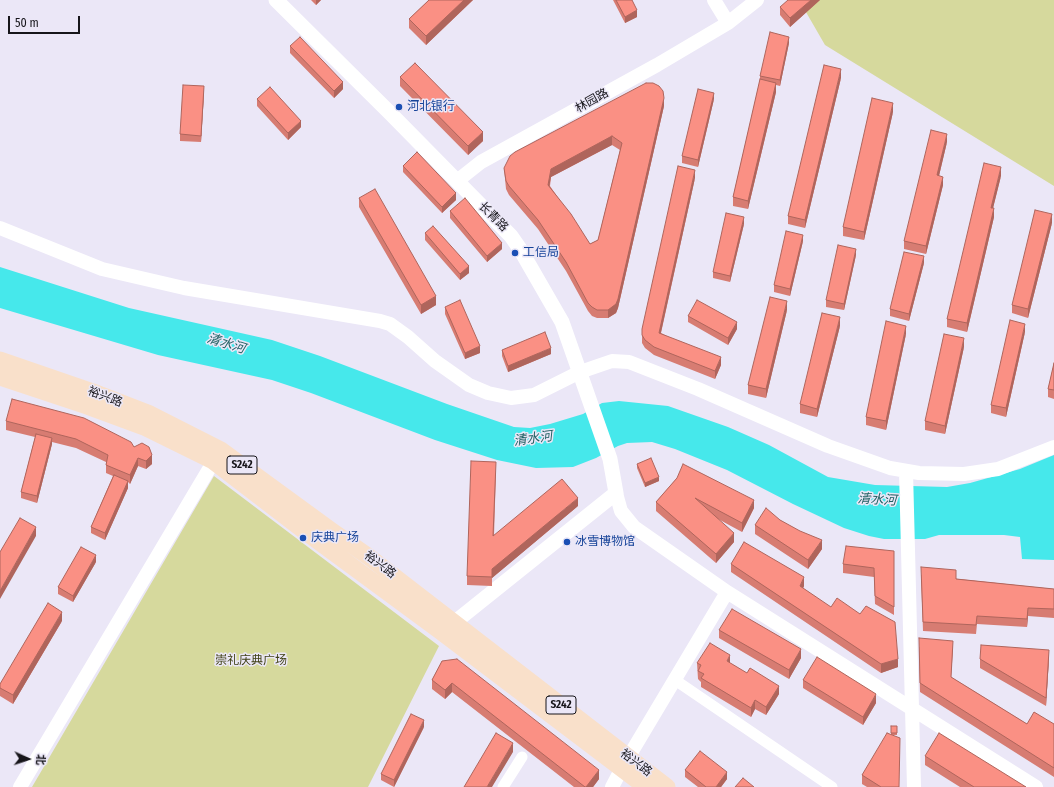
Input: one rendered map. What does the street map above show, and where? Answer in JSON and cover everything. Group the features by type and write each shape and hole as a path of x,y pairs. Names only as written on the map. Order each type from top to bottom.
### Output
{"main road":[{"name":"长青路","path":"276,0 511,236 520,249 562,322 610,459 616,493"},
{"name":"裕兴路","path":"0,360 93,392 150,414 332,531 455,622 625,763 646,787"},
{"name":"裕兴路","path":"0,376 144,427 217,456 314,538 440,631 625,763 668,787"},
{"path":"455,622 616,493"}],"street":[{"path":"714,0 728,23"},
{"name":"林园路","path":"458,182 481,162 657,66 728,23 757,0"},
{"path":"0,228 102,269 184,288 380,321 390,324 435,361 469,385 488,393 511,398 534,395 580,372 612,361 629,362 698,389 828,446 890,468 906,477 919,473 964,474 998,469 1054,447"},
{"path":"20,787 217,456"},
{"path":"906,477 914,787"},
{"path":"616,493 621,511 634,527 727,592 1036,787"},
{"path":"612,787 727,592"},
{"path":"440,631 455,622"},
{"path":"675,680 832,787"},
{"path":"503,787 522,757"}],"green space":[{"path":"799,0 1054,0 1054,186 825,45"},
{"name":"崇礼庆典广场","path":"214,476 439,646 368,787 32,787"}],"water":[{"name":"清水河","path":"0,267 129,308 272,340 514,427 530,428 550,424 583,414 602,403 619,401 668,406 728,427 769,445 828,477 875,485 947,487 970,483 1020,469 1054,455 1054,560 1022,559 1020,537 1004,535 939,535 925,539 884,539 869,536 844,528 727,470 675,449 652,442 627,443 573,467 536,468 497,460 435,440 311,393 272,380 158,355 0,308"}],"building":[{"path":"429,0 464,0 426,36 409,19"},
{"path":"616,0 632,0 637,10 625,17"},
{"path":"788,0 811,0 790,18 780,7"},
{"path":"770,32 789,37 780,80 760,76"},
{"path":"300,37 343,82 334,91 290,46"},
{"path":"415,63 483,132 468,146 400,77"},
{"path":"824,65 841,69 805,220 788,216"},
{"path":"760,79 776,83 748,201 733,197"},
{"path":"646,83 653,83 659,86 663,91 664,98 618,299 616,304 608,310 597,310 588,303 566,262 538,220 506,181 504,168 510,156","holes":["612,136 622,143 598,240 590,244 571,214 548,185 551,169"]},
{"path":"183,85 204,86 201,136 180,134"},
{"path":"270,87 301,121 288,133 257,99"},
{"path":"698,89 714,93 698,160 682,156"},
{"path":"872,98 893,103 864,232 843,227"},
{"path":"931,130 947,134 937,175 943,177 926,246 904,241"},
{"path":"417,152 456,193 442,207 403,166"},
{"path":"984,163 1001,167 991,208 994,208 967,323 947,319"},
{"path":"678,166 695,170 659,333 721,357 715,371 654,347 645,340 642,335 642,329"},
{"path":"375,189 436,296 421,305 359,198"},
{"path":"465,198 502,243 487,256 450,211"},
{"path":"1035,210 1052,214 1028,309 1012,305"},
{"path":"726,213 744,217 730,276 713,272"},
{"path":"433,226 469,266 460,274 425,233"},
{"path":"786,231 803,235 790,289 774,285"},
{"path":"838,245 856,249 844,304 826,300"},
{"path":"904,252 924,256 909,314 890,309"},
{"path":"770,297 787,301 766,389 748,385"},
{"path":"460,300 480,346 465,353 445,307"},
{"path":"697,300 737,322 728,338 688,316"},
{"path":"822,313 840,317 817,409 800,404"},
{"path":"1010,320 1025,324 1006,408 991,405"},
{"path":"886,321 906,326 886,421 866,417"},
{"path":"545,332 551,348 508,366 502,350"},
{"path":"944,334 964,338 945,426 925,421"},
{"path":"1054,363 1054,390 1048,389"},
{"path":"12,399 84,418 131,442 134,447 142,443 149,447 152,455 146,461 138,458 130,475 106,465 108,455 76,439 6,421"},
{"path":"36,434 52,438 37,496 21,492"},
{"path":"651,458 659,477 645,483 637,464"},
{"path":"471,461 496,462 493,536 562,479 578,498 492,569 492,577 467,576"},
{"path":"683,464 754,500 742,523 695,498 734,533 716,554 656,502 677,478"},
{"path":"114,475 128,481 105,533 91,527"},
{"path":"766,508 780,520 800,531 822,540 808,560 755,525"},
{"path":"20,518 36,527 0,591 0,552"},
{"path":"744,542 804,577 800,586 831,607 837,598 860,614 866,606 895,622 898,659 881,664 731,564"},
{"path":"846,546 894,551 894,607 875,596 874,568 843,564"},
{"path":"81,547 96,555 73,596 58,587"},
{"path":"921,567 956,570 956,579 1054,589 1054,609 1028,608 1027,619 977,616 976,625 923,622"},
{"path":"48,603 62,612 13,695 0,688 0,684"},
{"path":"732,609 801,649 789,670 719,630"},
{"path":"919,638 953,641 951,677 1027,724 1034,712 1054,724 1054,768 920,683"},
{"path":"710,643 730,655 727,661 747,673 750,668 779,686 766,707 755,700 751,708 701,678 704,674 698,671 701,665 697,663"},
{"path":"981,645 1049,650 1046,698 980,659"},
{"path":"817,657 876,694 863,717 803,680"},
{"path":"457,659 599,770 586,787 452,683 445,690 432,680 442,661"},
{"path":"411,714 424,720 394,780 381,774"},
{"path":"891,726 897,726 897,733 891,733"},
{"path":"496,733 513,743 487,787 464,787"},
{"path":"887,733 900,738 899,787 881,787 862,775"},
{"path":"939,733 1026,787 974,787 925,756"},
{"path":"700,751 727,772 716,787 706,787 685,770"},
{"path":"743,778 754,787 735,787"}],"place":[{"name":"河北银行","path":"399,107"},
{"name":"工信局","path":"515,253"},
{"name":"庆典广场","path":"303,538"},
{"name":"冰雪博物馆","path":"567,542"}]}
